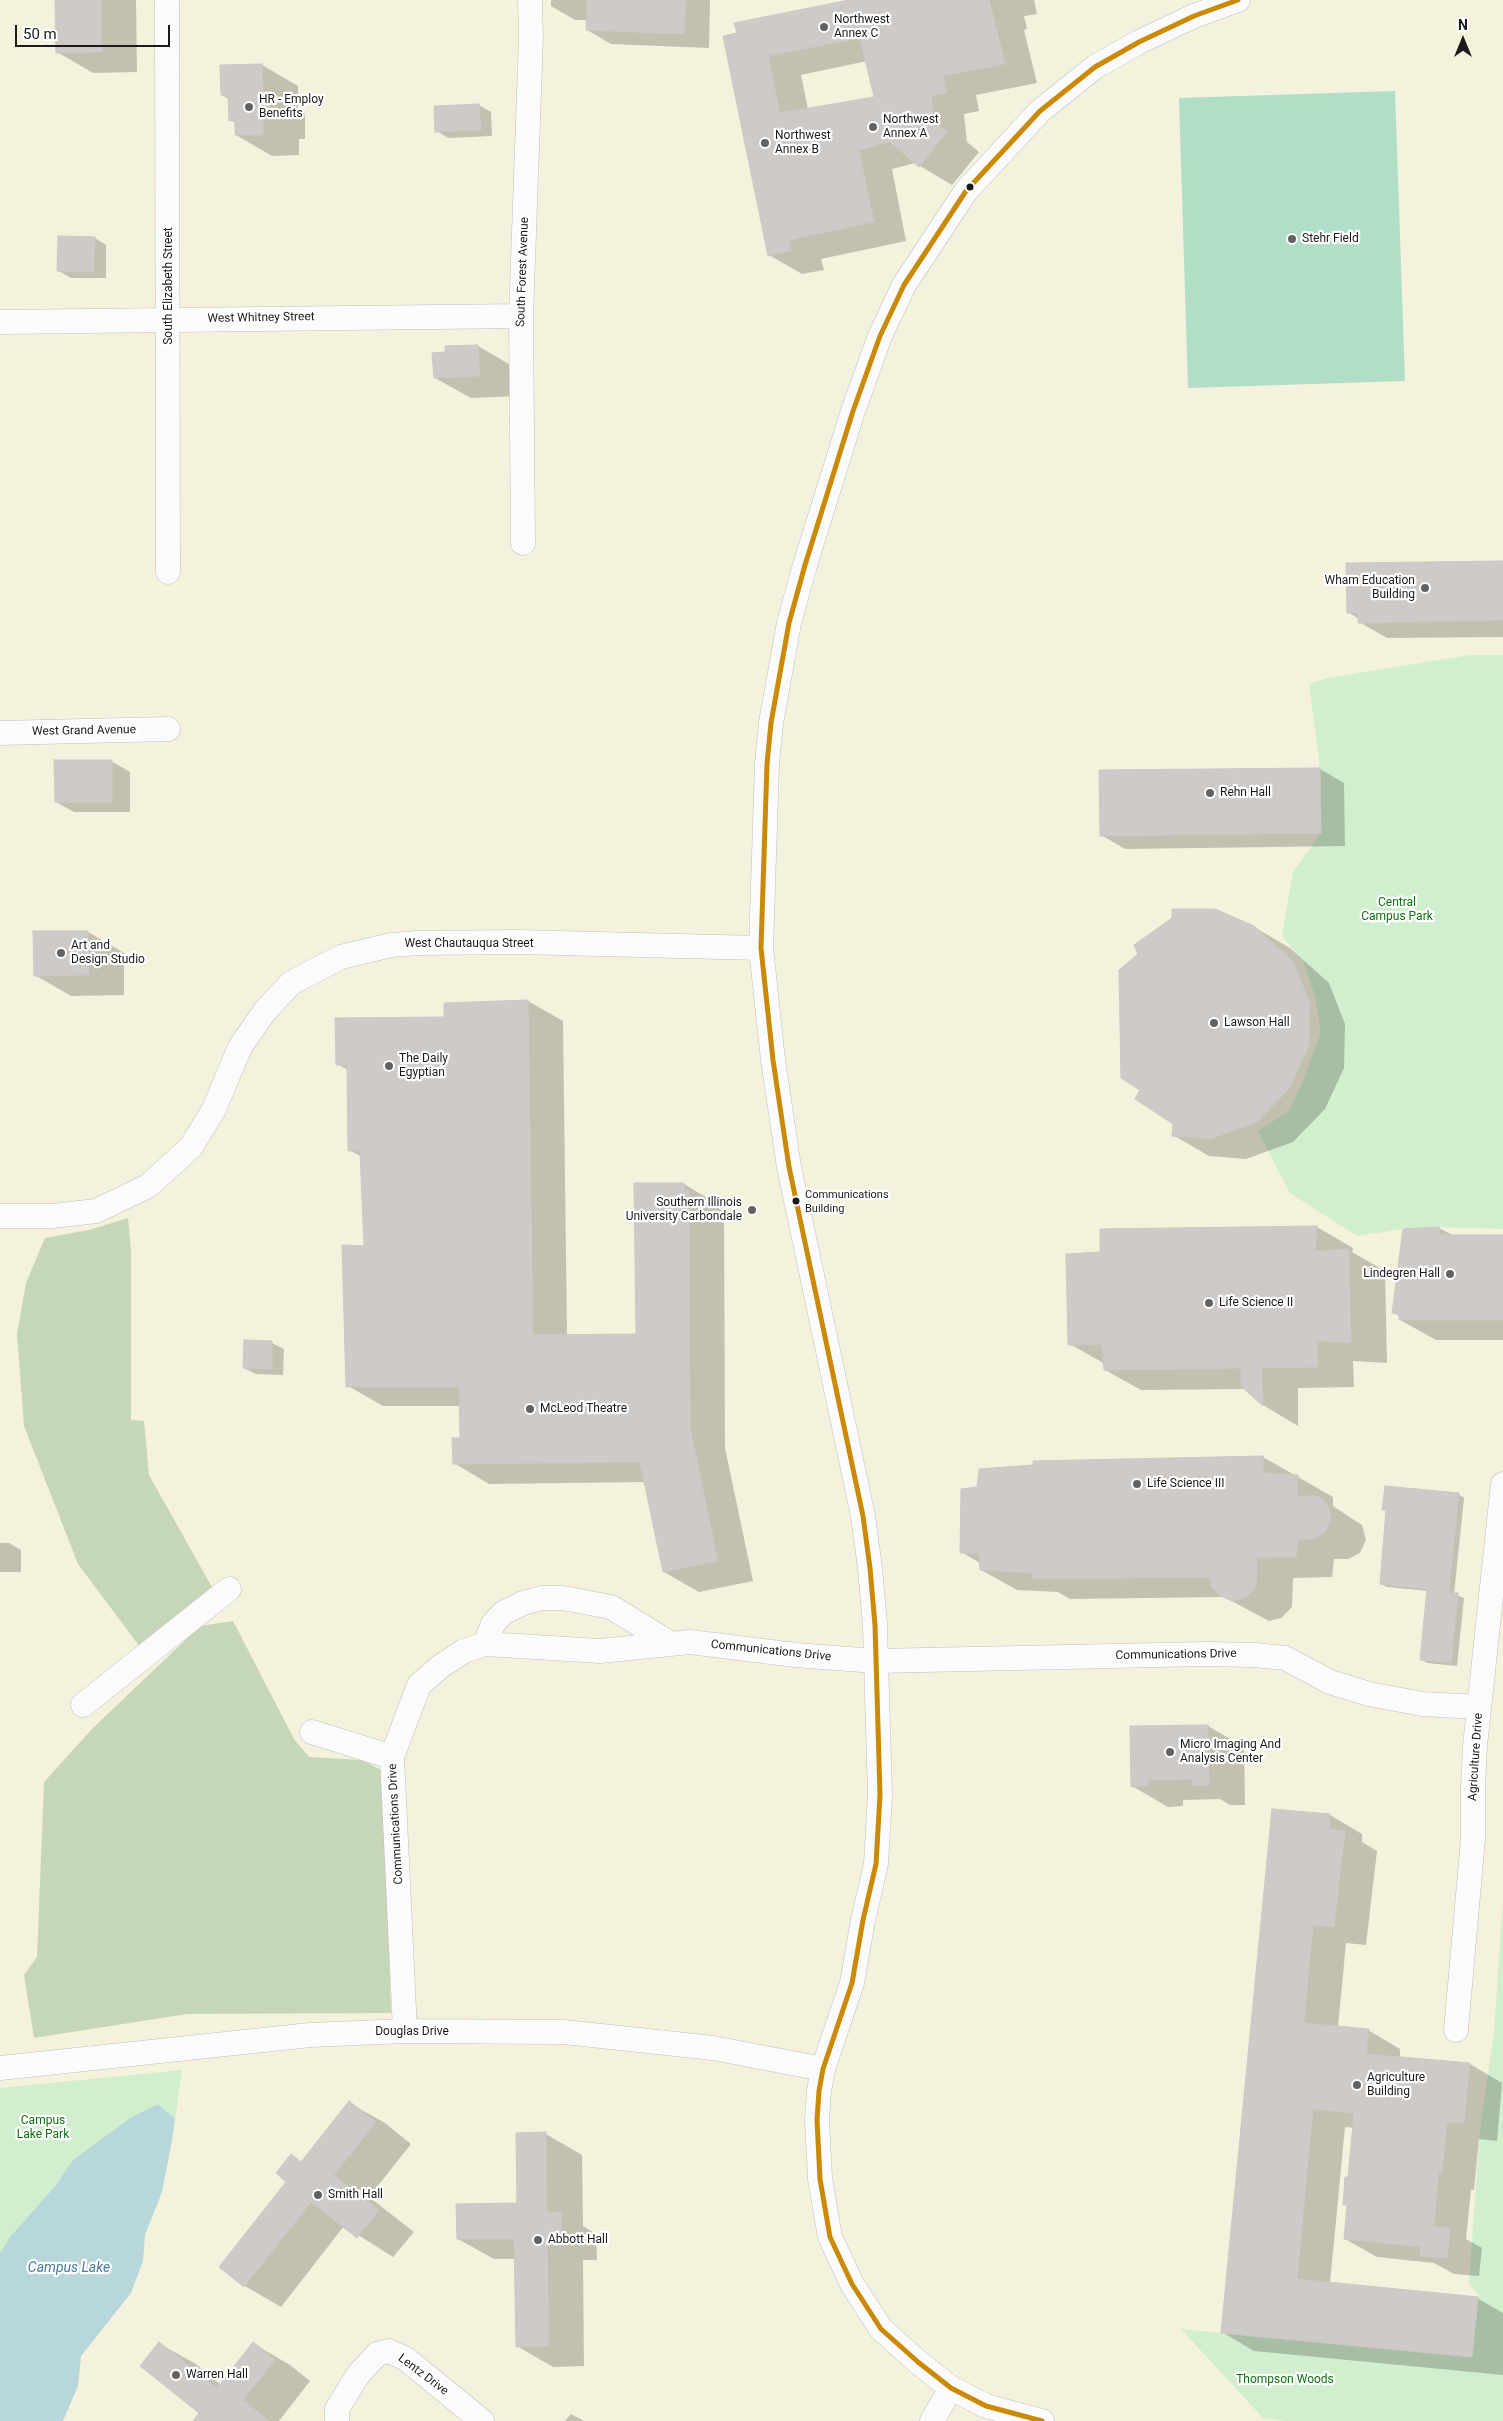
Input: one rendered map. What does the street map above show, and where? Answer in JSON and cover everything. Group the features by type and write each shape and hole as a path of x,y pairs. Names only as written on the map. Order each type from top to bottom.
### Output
{"street":[{"name":"South Elizabeth Street","path":"167,0 168,572"},
{"name":"South Forest Avenue","path":"523,543 521,316 531,37 530,0"},
{"path":"1042,2421 986,2406 951,2388 881,2330 852,2284 830,2237 820,2179 817,2120 823,2069 852,1983 863,1920 876,1864 880,1795 876,1661 870,1568 863,1516 789,1168 773,1060 761,948 771,723 789,623 853,411 880,336 904,285 966,191 1040,111 1095,67 1132,46 1194,16 1238,0"},
{"name":"West Whitney Street","path":"0,322 521,316"},
{"name":"West Grand Avenue","path":"0,733 168,729"},
{"name":"West Chautauqua Street","path":"0,1216 53,1216 96,1211 148,1186 191,1147 214,1110 240,1047 264,1011 291,982 341,957 391,945 419,943 518,942 761,948"},
{"name":"Agriculture Drive","path":"1456,2030 1473,1839 1473,1788 1479,1707 1503,1484"},
{"path":"83,1705 229,1589"},
{"path":"486,1644 493,1624 503,1612 523,1602 542,1598 563,1598 611,1607 668,1642"},
{"name":"Communications Drive","path":"405,2031 392,1757 419,1685 441,1666 464,1651 486,1644 600,1651 668,1642 690,1642 796,1655 876,1661 1197,1654 1255,1655 1285,1658 1330,1682 1369,1694 1422,1704 1479,1707"},
{"path":"312,1732 392,1757"},
{"name":"Douglas Drive","path":"0,2068 310,2035 405,2031 574,2033 713,2048 823,2069"},
{"name":"Lentz Drive","path":"337,2421 337,2409 358,2375 377,2354 389,2351 406,2359 482,2421"},
{"path":"932,2421 951,2388"}],"shaded area":[{"name":"Southern Illinois University Carbondale","path":"0,0 1503,0 1503,2421 0,2421"}],"green space":[{"name":"Stehr Field","path":"1395,91 1405,381 1188,388 1179,98"},
{"name":"Central Campus Park","path":"1470,655 1503,655 1503,1229 1439,1227 1403,1229 1357,1236 1290,1193 1258,1131 1289,1111 1321,1033 1315,996 1303,961 1282,936 1293,872 1321,833 1320,768 1309,684 1327,678"},
{"path":"128,1218 131,1250 131,1420 144,1421 149,1475 218,1598 146,1655 78,1564 24,1426 17,1334 26,1283 45,1238 89,1230"},
{"path":"233,1621 294,1739 309,1757 362,1760 383,1771 391,2013 187,2014 34,2038 24,1975 37,1957 44,1782 92,1729 200,1626"},
{"name":"Thompson Woods","path":"1503,1899 1503,2421 1284,2421 1263,2418 1181,2329 1472,2357 1479,2296 1469,2283 1480,2129 1494,2033"},
{"name":"Campus Lake Park","path":"182,2070 175,2119 158,2104 130,2118 73,2160 56,2185 11,2236 0,2253 0,2088"}],"water":[{"name":"Campus Lake","path":"158,2104 175,2119 172,2140 162,2192 145,2235 143,2261 131,2293 81,2356 78,2386 63,2421 0,2421 0,2253 11,2236 56,2185 73,2160 130,2118"}],"building":[{"path":"55,0 101,0 102,52 56,53"},
{"path":"587,0 686,0 684,34 586,30"},
{"path":"849,0 989,0 1005,64 943,76 946,93 931,96 935,122 947,132 919,167 890,142 859,150 874,222 789,240 791,251 768,256 723,36 737,33 734,23","holes":["860,38 874,97 780,113 768,56"]},
{"name":"HR - Employ Benefits","path":"262,64 263,92 269,92 270,119 263,119 263,135 235,135 235,120 229,121 228,95 221,95 220,65"},
{"path":"479,104 481,130 435,132 434,106"},
{"path":"58,236 95,237 94,272 57,271"},
{"path":"478,345 480,376 434,378 432,353 445,352 445,346"},
{"name":"Wham Education Building","path":"1503,561 1503,620 1358,623 1358,613 1347,613 1346,563"},
{"path":"54,760 112,760 112,802 55,802"},
{"name":"Rehn Hall","path":"1320,768 1321,833 1100,836 1099,770"},
{"name":"Lawson Hall","path":"1172,909 1215,909 1254,926 1293,961 1310,1003 1309,1046 1289,1089 1257,1122 1210,1139 1172,1136 1173,1124 1135,1099 1140,1090 1121,1078 1119,970 1138,954 1134,945 1172,918"},
{"name":"Art and Design Studio","path":"33,931 88,931 89,975 34,976"},
{"path":"528,1000 533,1335 636,1334 634,1183 684,1183 684,1191 689,1190 690,1427 718,1561 663,1572 640,1462 453,1464 452,1438 460,1438 459,1387 346,1387 342,1245 364,1246 360,1151 348,1151 347,1065 336,1065 335,1018 444,1017 444,1003"},
{"name":"Life Science II","path":"1317,1226 1315,1251 1349,1249 1351,1343 1317,1341 1318,1367 1262,1368 1263,1406 1241,1386 1241,1368 1104,1370 1102,1344 1068,1345 1066,1254 1100,1252 1100,1229"},
{"name":"Lindegren Hall","path":"1439,1227 1439,1235 1503,1235 1503,1320 1399,1320 1399,1314 1392,1313 1403,1229"},
{"path":"244,1340 272,1341 272,1369 243,1368"},
{"name":"Life Science III","path":"1263,1456 1263,1473 1298,1475 1297,1496 1317,1496 1327,1503 1331,1519 1324,1533 1312,1539 1298,1539 1296,1557 1257,1558 1256,1587 1245,1598 1232,1601 1221,1596 1211,1587 1210,1577 1033,1579 1033,1573 980,1570 979,1553 960,1553 961,1489 977,1487 979,1469 1033,1465 1033,1461"},
{"path":"1385,1486 1459,1493 1449,1593 1458,1593 1451,1663 1420,1660 1427,1589 1380,1584 1386,1510 1382,1510"},
{"name":"Micro Imaging And Analysis Center","path":"1208,1725 1209,1785 1192,1785 1192,1779 1148,1780 1148,1786 1131,1787 1130,1726"},
{"name":"Agriculture Building","path":"1272,1809 1330,1814 1329,1829 1345,1831 1334,1927 1313,1925 1304,2023 1369,2029 1366,2054 1470,2063 1464,2123 1447,2122 1442,2172 1439,2172 1434,2226 1450,2228 1447,2258 1420,2256 1421,2247 1344,2239 1347,2205 1343,2205 1345,2177 1348,2177 1354,2113 1313,2109 1297,2279 1478,2297 1472,2357 1221,2333"},
{"name":"Smith Hall","path":"349,2101 376,2122 334,2175 379,2210 357,2238 311,2202 244,2287 219,2267 286,2182 276,2173 291,2154 301,2162"},
{"name":"Abbott Hall","path":"546,2132 547,2212 561,2212 561,2240 547,2240 549,2346 516,2347 514,2239 457,2239 456,2204 517,2203 516,2133"},
{"name":"Warren Hall","path":"159,2342 217,2388 253,2342 275,2360 243,2400 269,2421 193,2421 199,2413 140,2366"}],"transit line":[{"path":"1042,2421 986,2406 951,2388 881,2329 852,2284 830,2237 820,2179 817,2120 819,2091 823,2069 852,1983 863,1920 876,1864 880,1795 875,1625 863,1516 789,1167 773,1060 761,948 767,764 771,723 789,623 805,565 853,411 880,336 904,285 966,191 1040,111 1095,67 1139,42 1194,16 1238,0"}],"place":[{"name":"Northwest Annex C","path":"824,27"},
{"name":"HR - Employ Benefits","path":"249,107"},
{"name":"Northwest Annex A","path":"873,127"},
{"name":"Northwest Annex B","path":"765,143"},
{"name":"Stehr Field","path":"1292,239"},
{"name":"Wham Education Building","path":"1425,588"},
{"name":"Rehn Hall","path":"1210,793"},
{"name":"Art and Design Studio","path":"61,953"},
{"name":"Lawson Hall","path":"1214,1023"},
{"name":"The Daily Egyptian","path":"389,1066"},
{"name":"Communications Building","path":"796,1201"},
{"name":"Southern Illinois University Carbondale","path":"752,1210"},
{"name":"Lindegren Hall","path":"1450,1274"},
{"name":"Life Science II","path":"1209,1303"},
{"name":"McLeod Theatre","path":"530,1409"},
{"name":"Life Science III","path":"1137,1484"},
{"name":"Micro Imaging And Analysis Center","path":"1170,1752"},
{"name":"Agriculture Building","path":"1357,2085"},
{"name":"Smith Hall","path":"318,2195"},
{"name":"Abbott Hall","path":"538,2240"},
{"name":"Warren Hall","path":"176,2375"}]}
